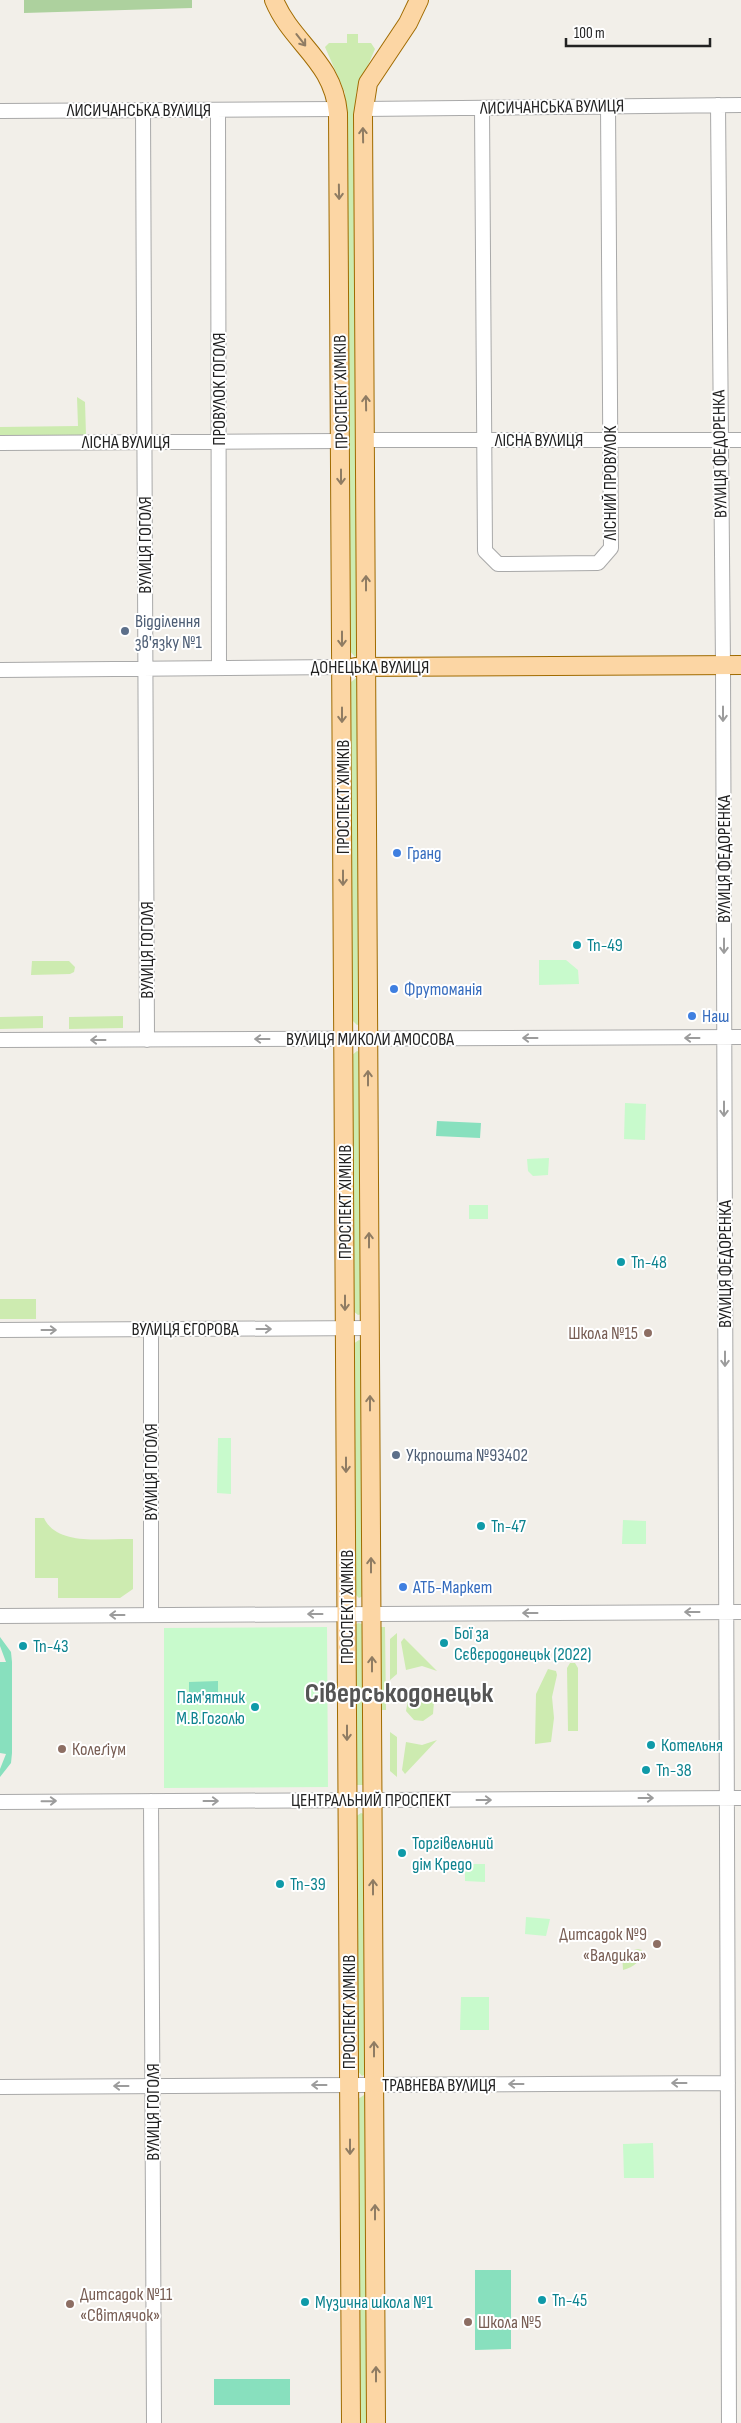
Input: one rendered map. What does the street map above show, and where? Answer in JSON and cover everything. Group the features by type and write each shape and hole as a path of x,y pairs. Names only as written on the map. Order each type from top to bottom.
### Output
{"main road":[{"name":"ПРОСПЕКТ ХІМІКІВ","path":"274,0 290,26 325,71 334,88 338,109 351,2423"},
{"name":"ПРОСПЕКТ ХІМІКІВ","path":"376,2423 363,109 368,83 408,23 419,0"},
{"name":"ДОНЕЦЬКА ВУЛИЦЯ","path":"342,667 741,665"}],"street":[{"name":"ВУЛИЦЯ ФЕДОРЕНКА","path":"718,105 719,440 723,665 726,1612 734,1798 728,2083 729,2423"},
{"name":"ЛИСИЧАНСЬКА ВУЛИЦЯ","path":"363,109 741,105"},
{"name":"ЛІСНИЙ ПРОВУЛОК","path":"482,108 485,551 498,564 598,562 611,548 608,106"},
{"name":"ЛИСИЧАНСЬКА ВУЛИЦЯ","path":"0,111 338,109"},
{"name":"ВУЛИЦЯ ГОГОЛЯ","path":"143,110 147,1040"},
{"name":"ПРОВУЛОК ГОГОЛЯ","path":"218,110 219,668"},
{"name":"ЛІСНА ВУЛИЦЯ","path":"0,443 341,440"},
{"name":"ЛІСНА ВУЛИЦЯ","path":"366,440 741,440"},
{"name":"ДОНЕЦЬКА ВУЛИЦЯ","path":"0,670 342,667"},
{"name":"ВУЛИЦЯ МИКОЛИ АМОСОВА","path":"0,1040 741,1037"},
{"name":"ВУЛИЦЯ ЄГОРОВА","path":"0,1330 370,1328"},
{"name":"ВУЛИЦЯ ГОГОЛЯ","path":"150,1329 151,1615"},
{"path":"0,1616 741,1612"},
{"name":"ЦЕНТРАЛЬНИЙ ПРОСПЕКТ","path":"0,1802 734,1798"},
{"name":"ВУЛИЦЯ ГОГОЛЯ","path":"151,1801 154,2423"},
{"name":"ТРАВНЕВА ВУЛИЦЯ","path":"0,2087 728,2083"}],"green space":[{"path":"24,0 192,0 192,8 24,13"},
{"path":"347,34 358,34 358,43 371,43 375,49 356,93 361,651 355,657 350,651 345,93 325,47 329,43 347,43"},
{"path":"77,397 85,402 86,435 82,438 0,438 0,427 78,426"},
{"path":"356,678 360,679 361,1024 357,1025 352,1020 351,682"},
{"path":"539,960 566,960 578,970 579,984 539,985"},
{"path":"32,961 69,961 75,967 74,972 70,974 31,975"},
{"path":"43,1016 43,1028 0,1029 0,1017"},
{"path":"123,1016 123,1028 69,1029 69,1017"},
{"path":"357,1051 360,1052 362,1314 358,1315 352,1310 351,1056"},
{"path":"625,1103 646,1104 645,1140 624,1139"},
{"path":"437,1121 481,1123 480,1138 436,1136"},
{"path":"549,1158 548,1175 533,1176 528,1171 527,1159"},
{"path":"469,1205 488,1205 488,1219 469,1219"},
{"path":"0,1299 36,1299 36,1319 0,1319"},
{"path":"359,1340 362,1341 363,1596 359,1598 354,1593 353,1344"},
{"path":"218,1438 231,1438 231,1494 217,1493"},
{"path":"35,1518 44,1518 50,1527 71,1537 96,1540 133,1539 133,1589 120,1598 58,1598 58,1578 35,1578"},
{"path":"623,1520 646,1521 646,1544 622,1544"},
{"path":"358,1623 363,1624 366,1785 355,1785 354,1626"},
{"path":"327,1627 328,1787 164,1788 164,1628"},
{"path":"377,1627 385,1627 386,1710 379,1710"},
{"path":"397,1633 397,1674 390,1680 390,1639"},
{"path":"0,1637 11,1652 12,1753 11,1763 0,1777 0,1769 6,1754 0,1753 0,1662 6,1662 0,1646"},
{"path":"404,1638 437,1671 422,1666 406,1670 401,1642"},
{"path":"570,1663 575,1663 578,1668 578,1731 568,1731 567,1668"},
{"path":"548,1669 556,1671 557,1675 552,1697 554,1718 551,1742 535,1744 536,1694"},
{"path":"218,1681 218,1698 189,1699 189,1682"},
{"path":"417,1692 429,1695 434,1702 433,1714 423,1721 414,1720 406,1711 408,1699"},
{"path":"390,1732 397,1737 397,1777 390,1771"},
{"path":"437,1740 405,1774 402,1770 406,1742 422,1745"},
{"path":"361,1813 364,1814 366,2074 362,2076 357,2070 355,1817"},
{"path":"465,1864 485,1864 485,1882 465,1881"},
{"path":"526,1917 550,1919 546,1936 525,1934"},
{"path":"638,1949 642,1950 639,1960 631,1967 623,1970 622,1953"},
{"path":"461,1997 489,1997 489,2030 460,2030"},
{"path":"364,2095 367,2096 371,2423 360,2423 358,2099"},
{"path":"653,2143 654,2178 624,2178 623,2144"},
{"path":"475,2270 511,2270 511,2349 475,2350"},
{"path":"214,2379 290,2379 290,2405 214,2405"}],"place":[{"name":"Відділення зв'язку №1","path":"125,631"},
{"name":"Гранд","path":"397,853"},
{"name":"Тп-49","path":"577,945"},
{"name":"Фрутоманія","path":"394,989"},
{"name":"Наш","path":"692,1016"},
{"name":"Тп-48","path":"621,1262"},
{"name":"Школа №15","path":"648,1333"},
{"name":"Укрпошта №93402","path":"396,1455"},
{"name":"Тп-47","path":"481,1526"},
{"name":"АТБ-Маркет","path":"403,1587"},
{"name":"Бої за Сєвєродонецьк (2022)","path":"444,1643"},
{"name":"Тп-43","path":"23,1646"},
{"name":"Пам'ятник М.В.Гоголю","path":"255,1707"},
{"name":"Котельня","path":"651,1745"},
{"name":"Колеґіум","path":"62,1749"},
{"name":"Тп-38","path":"646,1770"},
{"name":"Торгівельний дім Кредо","path":"402,1853"},
{"name":"Тп-39","path":"280,1884"},
{"name":"Дитсадок №9 «Валдика»","path":"657,1944"},
{"name":"Тп-45","path":"542,2300"},
{"name":"Музична школа №1","path":"305,2302"},
{"name":"Дитсадок №11 «Світлячок»","path":"70,2304"},
{"name":"Школа №5","path":"468,2322"}],"district":[{"name":"Сіверськодонецьк","path":"399,1693"}]}
